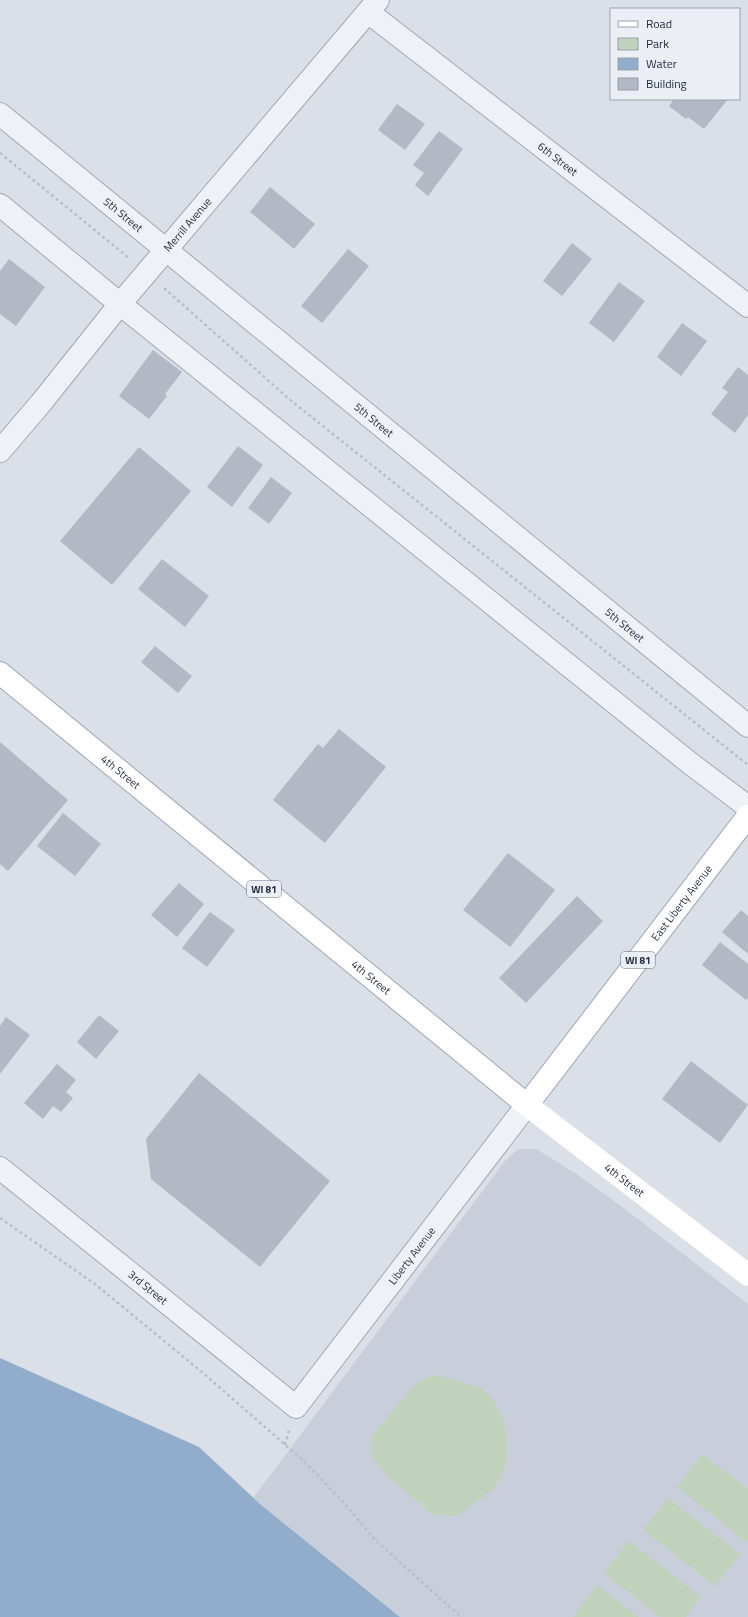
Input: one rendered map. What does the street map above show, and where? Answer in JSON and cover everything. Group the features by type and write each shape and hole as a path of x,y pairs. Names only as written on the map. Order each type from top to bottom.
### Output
{"main road":[{"name":"4th Street","path":"0,673 527,1105 748,1275"},
{"name":"East Liberty Avenue","path":"527,1105 748,816"}],"street":[{"name":"Merrill Avenue","path":"0,451 41,404 120,304 166,249 373,6"},
{"name":"6th Street","path":"373,6 748,306"},
{"name":"5th Street","path":"0,114 748,726"},
{"path":"0,205 120,304 685,759 748,807"},
{"name":"Liberty Avenue","path":"296,1407 527,1105"},
{"name":"3rd Street","path":"0,1168 296,1407"}],"path":[{"path":"0,153 147,272 290,400 748,765"},
{"path":"0,1218 95,1284 203,1373 305,1462 345,1504 375,1540 461,1617"}],"shaded area":[{"path":"518,1149 536,1149 575,1173 625,1209 748,1304 748,1617 400,1617 253,1498 505,1161"}],"green space":[{"path":"436,1375 481,1388 493,1399 504,1421 507,1442 506,1464 494,1489 457,1516 432,1514 384,1473 371,1455 371,1437 418,1381"},
{"path":"702,1454 748,1489 748,1543 677,1487"},
{"path":"668,1498 740,1554 715,1586 643,1530"},
{"path":"629,1541 701,1597 686,1617 660,1617 604,1573"},
{"path":"597,1585 639,1617 573,1617"}],"water":[{"path":"0,1358 199,1447 260,1504 400,1617 0,1617"}],"building":[{"path":"673,100 727,100 704,129 688,117 686,119 669,106"},
{"path":"397,104 425,124 405,150 378,130"},
{"path":"439,131 463,149 428,196 415,185 424,173 413,165"},
{"path":"270,187 315,224 294,249 250,212"},
{"path":"572,243 592,259 562,296 543,281"},
{"path":"348,249 369,266 322,323 301,306"},
{"path":"9,259 45,287 16,326 0,314 0,271"},
{"path":"619,282 645,301 614,342 589,323"},
{"path":"682,323 707,341 681,376 657,357"},
{"path":"153,350 182,372 165,394 167,396 149,419 119,396"},
{"path":"738,367 748,375 748,415 735,433 711,414 728,392 722,388"},
{"path":"238,446 263,465 232,507 207,487"},
{"path":"139,447 191,491 112,585 60,541"},
{"path":"271,477 292,493 269,524 248,508"},
{"path":"162,559 209,596 185,627 138,589"},
{"path":"155,646 192,676 178,693 141,662"},
{"path":"339,729 386,767 325,843 273,800 318,744 323,748"},
{"path":"0,742 68,800 8,871 0,864"},
{"path":"63,813 101,844 75,876 37,846"},
{"path":"508,853 555,890 510,947 463,910"},
{"path":"179,883 204,904 177,937 151,915"},
{"path":"577,896 603,921 526,1003 499,978"},
{"path":"741,910 748,916 748,954 722,932"},
{"path":"210,912 235,930 207,967 182,948"},
{"path":"720,942 748,964 748,998 746,1000 702,965"},
{"path":"99,1015 119,1031 96,1059 77,1042"},
{"path":"6,1017 30,1035 0,1074 0,1026"},
{"path":"691,1061 748,1105 720,1143 662,1099"},
{"path":"57,1064 76,1080 66,1092 73,1098 61,1112 53,1106 43,1119 24,1103"},
{"path":"199,1073 330,1181 260,1267 151,1179 146,1139"}]}
